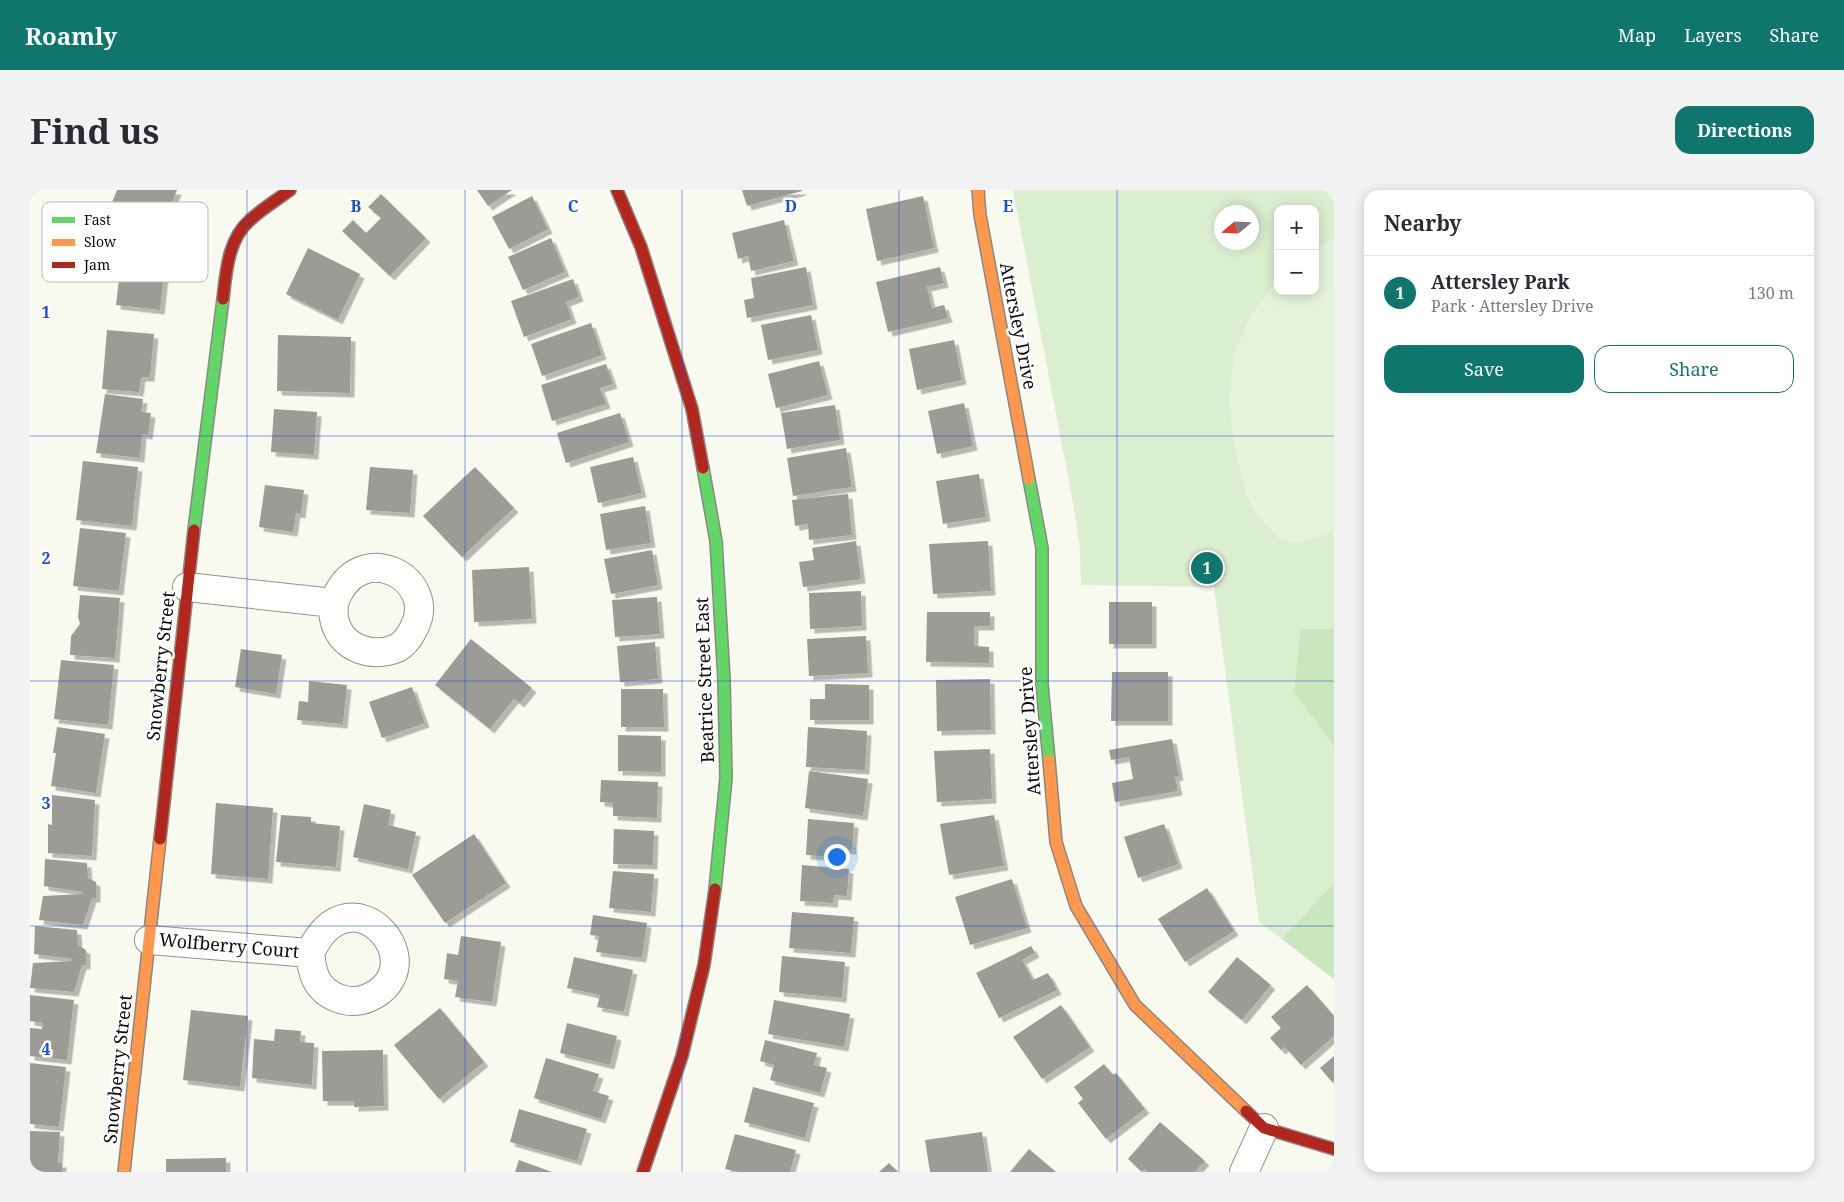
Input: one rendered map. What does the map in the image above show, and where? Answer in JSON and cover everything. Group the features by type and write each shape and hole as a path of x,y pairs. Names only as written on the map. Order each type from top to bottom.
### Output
{"street":[{"name":"Snowberry Street","path":"124,1172 187,588 228,259 236,238 248,221 290,190"},
{"name":"Beatrice Street East","path":"617,190 641,247 692,409 716,541 724,680 726,778 718,868 704,965 682,1056 643,1172"},
{"name":"Attersley Drive","path":"978,190 980,216 1042,548 1042,686 1056,842 1076,906 1135,1005 1264,1128 1334,1149"},
{"path":"187,588 334,603"},
{"name":"Wolfberry Court","path":"149,940 310,953"},
{"path":"1244,1172 1264,1128"}],"green space":[{"path":"1013,190 1334,190 1334,979 1259,922 1214,587 1081,585 1080,550 1074,508"},
{"path":"1334,238 1334,531 1302,543 1279,539 1257,514 1246,495 1234,445 1229,399 1234,353 1251,315 1274,283 1274,295 1319,295 1319,246"},
{"path":"1301,629 1334,629 1334,746 1294,692"},
{"path":"1334,883 1334,979 1282,939"}],"building":[{"path":"117,190 177,190 173,202 112,202"},
{"path":"477,190 512,190 488,206"},
{"path":"742,190 802,190 802,191 747,206"},
{"path":"381,194 426,238 390,276 342,231 353,220 366,233 381,218 368,207"},
{"path":"532,196 548,229 509,249 492,217"},
{"path":"923,196 934,248 877,261 866,209"},
{"path":"784,220 794,261 751,271 748,256 738,259 732,233"},
{"path":"551,238 565,272 523,290 508,257"},
{"path":"308,248 360,274 338,320 286,294"},
{"path":"806,267 813,305 747,318 744,300 754,298 751,278"},
{"path":"940,267 944,283 927,287 932,308 944,305 948,318 888,332 876,282"},
{"path":"573,279 579,297 566,302 572,319 524,337 511,301"},
{"path":"119,282 163,282 160,310 116,305"},
{"path":"811,315 818,350 768,360 761,325"},
{"path":"591,323 602,355 542,376 531,344"},
{"path":"107,330 154,334 150,377 141,377 139,392 102,389"},
{"path":"278,335 351,337 350,393 277,391"},
{"path":"954,340 962,380 917,390 909,349"},
{"path":"819,361 828,395 776,408 768,374"},
{"path":"606,364 613,384 600,388 606,404 552,421 541,385"},
{"path":"105,394 143,399 141,412 151,413 148,435 142,434 140,458 96,453"},
{"path":"964,403 973,446 937,454 928,411"},
{"path":"835,405 840,440 787,449 781,413"},
{"path":"274,409 317,412 314,455 271,452"},
{"path":"620,413 629,442 566,463 557,433"},
{"path":"846,448 852,487 793,496 787,458"},
{"path":"633,457 642,493 598,503 590,467"},
{"path":"83,461 138,467 132,526 76,520"},
{"path":"370,467 413,470 410,513 366,510"},
{"path":"475,467 514,508 462,557 423,516"},
{"path":"979,474 986,517 943,524 936,481"},
{"path":"265,485 304,490 301,514 296,513 293,532 259,527"},
{"path":"848,494 852,535 809,540 808,524 795,526 792,500"},
{"path":"645,506 651,543 606,550 600,514"},
{"path":"80,528 126,533 119,591 73,586"},
{"path":"856,541 861,579 803,587 799,562 814,560 812,548"},
{"path":"988,541 991,591 933,594 929,544"},
{"path":"652,550 658,585 611,594 604,559"},
{"path":"529,567 532,619 474,622 472,570"},
{"path":"861,591 862,626 810,629 809,593"},
{"path":"80,595 120,598 115,658 70,655 71,636 80,624 78,617"},
{"path":"657,597 660,634 615,637 612,600"},
{"path":"1109,602 1152,602 1152,644 1109,644"},
{"path":"927,612 990,612 990,626 974,626 974,646 989,647 989,663 926,662"},
{"path":"866,636 868,673 809,676 807,639"},
{"path":"471,639 532,688 520,703 514,699 490,729 435,685"},
{"path":"655,642 658,679 620,682 617,646"},
{"path":"241,649 282,655 276,694 235,687"},
{"path":"61,660 114,665 108,725 54,719"},
{"path":"1112,672 1168,672 1168,721 1111,721"},
{"path":"990,679 991,730 937,731 936,680"},
{"path":"309,681 347,685 343,724 297,720 299,701 308,702"},
{"path":"825,684 869,685 869,720 810,720 810,699 825,699"},
{"path":"412,687 425,723 382,738 369,702"},
{"path":"621,689 663,689 664,727 621,727"},
{"path":"57,727 105,734 96,793 51,786 56,753 53,753"},
{"path":"808,727 867,731 865,770 806,767"},
{"path":"618,735 661,736 661,772 618,771"},
{"path":"1172,739 1179,776 1175,777 1178,791 1115,802 1112,783 1133,779 1129,757 1111,760 1109,750"},
{"path":"990,749 992,799 937,802 934,751"},
{"path":"809,771 868,779 863,816 805,808"},
{"path":"601,780 658,782 657,818 613,816 613,803 600,802"},
{"path":"52,795 95,800 92,856 48,853 48,824 52,825"},
{"path":"216,803 273,808 268,879 211,874"},
{"path":"364,804 391,810 388,825 416,832 408,869 353,857"},
{"path":"281,815 311,817 311,823 340,826 336,867 276,862"},
{"path":"994,815 1004,866 949,875 940,824"},
{"path":"808,819 854,823 852,850 839,849 839,857 806,855"},
{"path":"1164,824 1178,864 1138,878 1124,837"},
{"path":"614,829 654,831 653,865 613,864"},
{"path":"474,834 506,883 445,923 412,875"},
{"path":"45,859 87,863 88,878 96,882 96,898 92,898 83,925 39,920 43,896 83,894 83,892 44,886"},
{"path":"802,865 849,869 847,896 834,895 833,903 800,901"},
{"path":"613,871 654,874 651,912 609,908"},
{"path":"1012,879 1027,928 970,945 955,897"},
{"path":"1207,888 1234,931 1185,962 1158,919"},
{"path":"792,912 854,917 851,953 789,948"},
{"path":"593,915 647,923 642,958 596,952 599,936 590,935"},
{"path":"35,926 77,930 78,945 86,950 86,965 82,965 74,992 30,988 33,963 73,961 73,959 34,954"},
{"path":"461,936 501,942 492,1002 455,997 458,981 444,979 447,953 458,955"},
{"path":"1031,946 1035,953 1022,960 1033,980 1048,973 1057,990 999,1018 976,973"},
{"path":"782,956 845,962 842,998 779,992"},
{"path":"574,957 633,970 624,1012 597,1007 600,995 567,988"},
{"path":"1237,957 1271,985 1242,1020 1208,992"},
{"path":"1307,985 1334,1016 1334,1036 1301,1065 1285,1047 1281,1050 1270,1038 1281,1028 1271,1017"},
{"path":"30,995 74,1000 67,1060 30,1056 30,1028 42,1029 43,1023 30,1021"},
{"path":"774,1000 850,1014 844,1047 768,1034"},
{"path":"1061,1005 1090,1047 1042,1079 1013,1037"},
{"path":"440,1008 484,1062 439,1099 394,1045"},
{"path":"191,1010 248,1016 240,1087 183,1080"},
{"path":"567,1023 617,1036 610,1065 560,1053"},
{"path":"275,1029 301,1031 300,1042 314,1043 312,1085 252,1078 254,1039 274,1041"},
{"path":"765,1040 817,1053 814,1065 827,1068 820,1093 770,1080 774,1065 760,1061"},
{"path":"383,1050 384,1106 354,1107 354,1101 323,1101 322,1051"},
{"path":"1334,1056 1334,1081 1332,1082 1320,1068"},
{"path":"546,1058 599,1074 593,1091 609,1096 601,1119 534,1098"},
{"path":"30,1063 66,1067 59,1127 30,1124"},
{"path":"1104,1064 1113,1075 1116,1073 1145,1109 1106,1139 1078,1103 1083,1099 1074,1087"},
{"path":"753,1087 814,1103 805,1138 744,1122"},
{"path":"519,1109 587,1129 577,1161 510,1142"},
{"path":"1160,1122 1205,1161 1195,1172 1148,1172 1144,1169 1142,1172 1128,1159"},
{"path":"30,1131 60,1132 58,1163 62,1163 62,1172 30,1172"},
{"path":"982,1132 988,1172 930,1172 925,1140"},
{"path":"735,1134 796,1150 790,1172 739,1172 725,1169"},
{"path":"1029,1149 1056,1172 1010,1172"},
{"path":"226,1158 226,1172 166,1172 166,1159"},
{"path":"519,1160 552,1172 515,1172"},
{"path":"889,1163 898,1172 879,1172"}],"traffic: fast":[{"path":"194,530 223,299"},
{"path":"703,468 716,541 724,680 726,778 715,889"},
{"path":"1029,479 1042,548 1042,685 1049,760"}],"traffic: slow":[{"path":"978,190 980,215 1029,479"},
{"path":"1049,760 1056,842 1076,906 1135,1005 1246,1111"},
{"path":"124,1172 160,839"}],"traffic: jam":[{"path":"223,299 229,256 237,237 250,220 290,190"},
{"path":"617,190 641,247 692,409 703,468"},
{"path":"160,839 194,530"},
{"path":"643,1172 682,1056 704,965 715,889"},
{"path":"1246,1111 1264,1128 1334,1149"}],"place":[{"name":"Attersley Park","path":"1207,568"}]}
